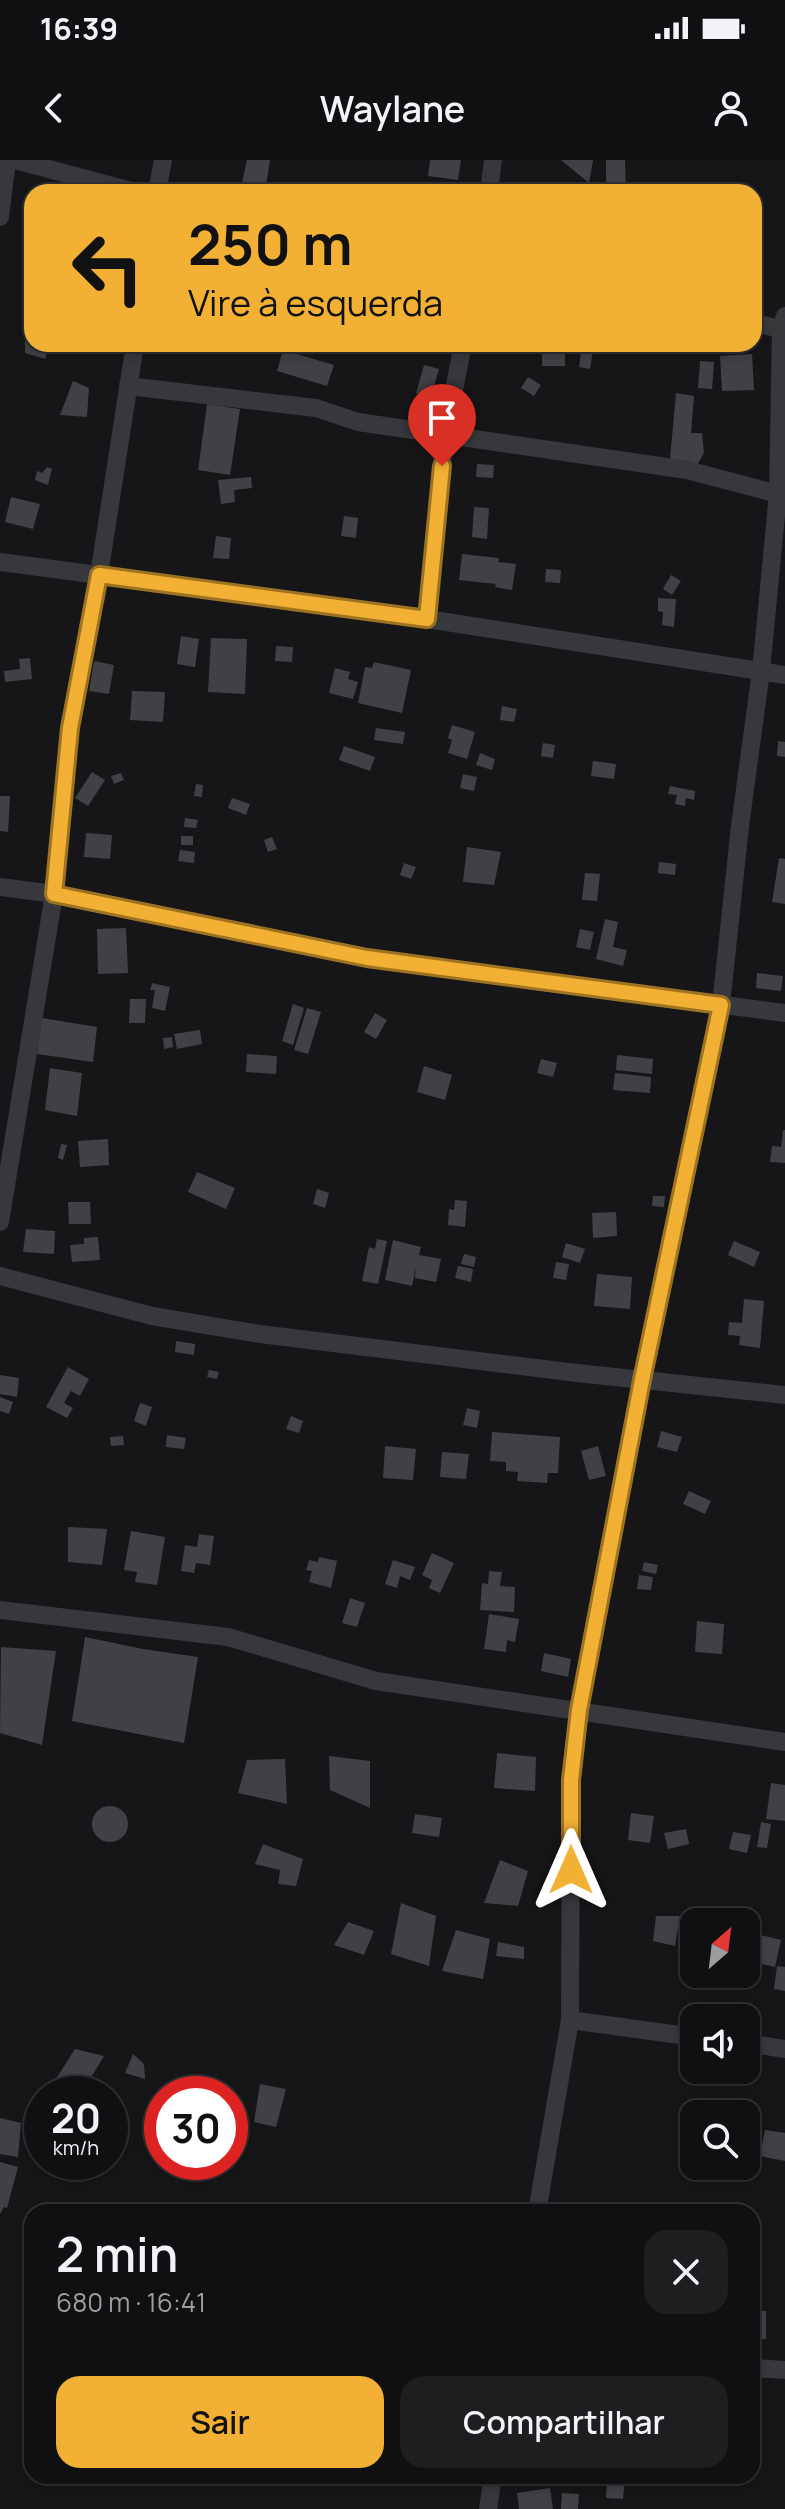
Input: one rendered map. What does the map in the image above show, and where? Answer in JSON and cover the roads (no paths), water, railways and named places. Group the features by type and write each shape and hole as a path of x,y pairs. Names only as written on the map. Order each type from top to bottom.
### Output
{"street":[{"path":"0,217 7,160"},
{"path":"15,160 105,184"},
{"path":"158,184 163,160"},
{"path":"490,184 493,160"},
{"path":"538,2204 570,2020 571,1780 579,1710 642,1380 721,1005 740,826 761,671 778,494 784,325 762,324"},
{"path":"0,1222 54,894 70,728 99,575 134,352"},
{"path":"427,619 445,436 461,352"},
{"path":"128,386 316,408 343,419 687,470 778,494"},
{"path":"0,562 427,619 785,675"},
{"path":"0,887 54,894 367,958 785,1013"},
{"path":"0,1276 168,1319 260,1334 785,1395"},
{"path":"0,1610 228,1637 376,1681 785,1742"},
{"path":"570,2020 680,2035"},
{"path":"760,2045 785,2049"},
{"path":"760,2368 785,2370"},
{"path":"488,2509 492,2484"}]}
